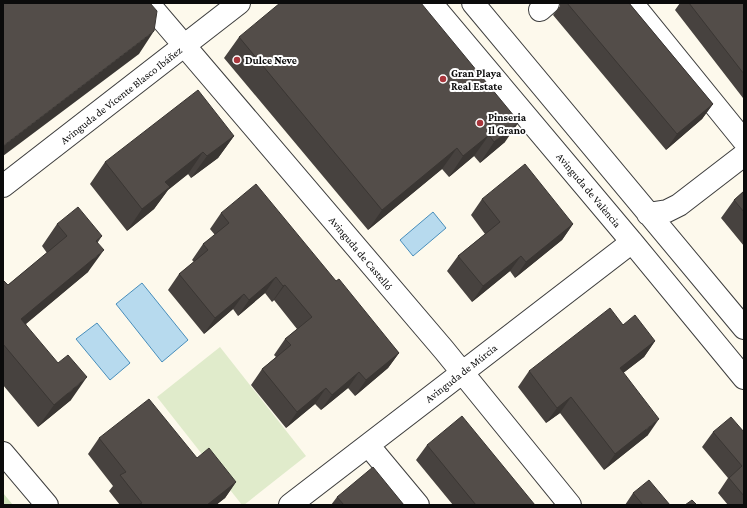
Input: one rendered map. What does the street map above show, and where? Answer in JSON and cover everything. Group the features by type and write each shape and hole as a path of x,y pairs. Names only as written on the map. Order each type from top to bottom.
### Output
{"street":[{"name":"Avinguda de Castelló","path":"148,3 462,372 570,505"},
{"name":"Avinguda de Vicente Blasco Ibáñez","path":"3,186 239,3"},
{"name":"Avinguda de València","path":"431,3 744,378"},
{"path":"473,3 744,328"},
{"path":"632,3 744,141"},
{"path":"648,214 666,211 679,205 744,155"},
{"name":"Avinguda de Múrcia","path":"290,505 632,242"},
{"path":"368,445 418,505"},
{"path":"3,453 47,505"}],"green space":[{"path":"220,347 306,456 244,505 242,505 157,397"},
{"path":"3,493 13,505 3,505"}],"water":[{"path":"433,212 446,228 413,256 400,240"},
{"path":"142,283 188,340 162,362 116,304"},
{"path":"97,323 130,363 110,380 76,339"}],"building":[{"path":"3,3 150,3 157,11 154,31 3,146"},
{"path":"280,3 421,3 519,122 494,142 489,135 463,156 457,148 382,210 239,37"},
{"path":"567,3 629,3 713,104 677,134"},
{"path":"689,3 744,3 744,74"},
{"path":"198,90 234,136 207,156 203,152 165,182 170,187 142,209 105,162"},
{"path":"525,164 573,224 526,262 521,256 483,286 458,256 500,222 482,199"},
{"path":"256,184 336,281 339,279 399,353 366,380 359,372 332,395 326,388 297,412 262,369 291,345 285,339 312,317 285,285 283,286 276,277 249,300 244,294 215,318 179,274 208,250 203,244 229,223 221,213"},
{"path":"744,191 744,212 734,200"},
{"path":"78,207 102,236 96,241 104,250 21,319 58,363 68,355 87,377 54,405 3,344 3,280 8,285 67,236 57,224"},
{"path":"610,308 623,325 635,315 655,341 620,368 659,419 615,454 571,397 557,408 529,371"},
{"path":"149,399 197,458 209,448 236,482 207,505 138,505 142,503 120,475 126,472 99,438"},
{"path":"462,416 535,505 476,505 427,445"},
{"path":"731,417 744,432 744,496 729,478 742,466 713,432"},
{"path":"373,467 404,505 344,505 337,497"},
{"path":"649,480 670,505 643,505 633,493"},
{"path":"692,500 697,505 685,505"}],"place":[{"name":"Dulce Neve","path":"237,60"},
{"name":"Gran Playa Real Estate","path":"443,79"},
{"name":"Pinseria Il Grano","path":"480,123"}]}
